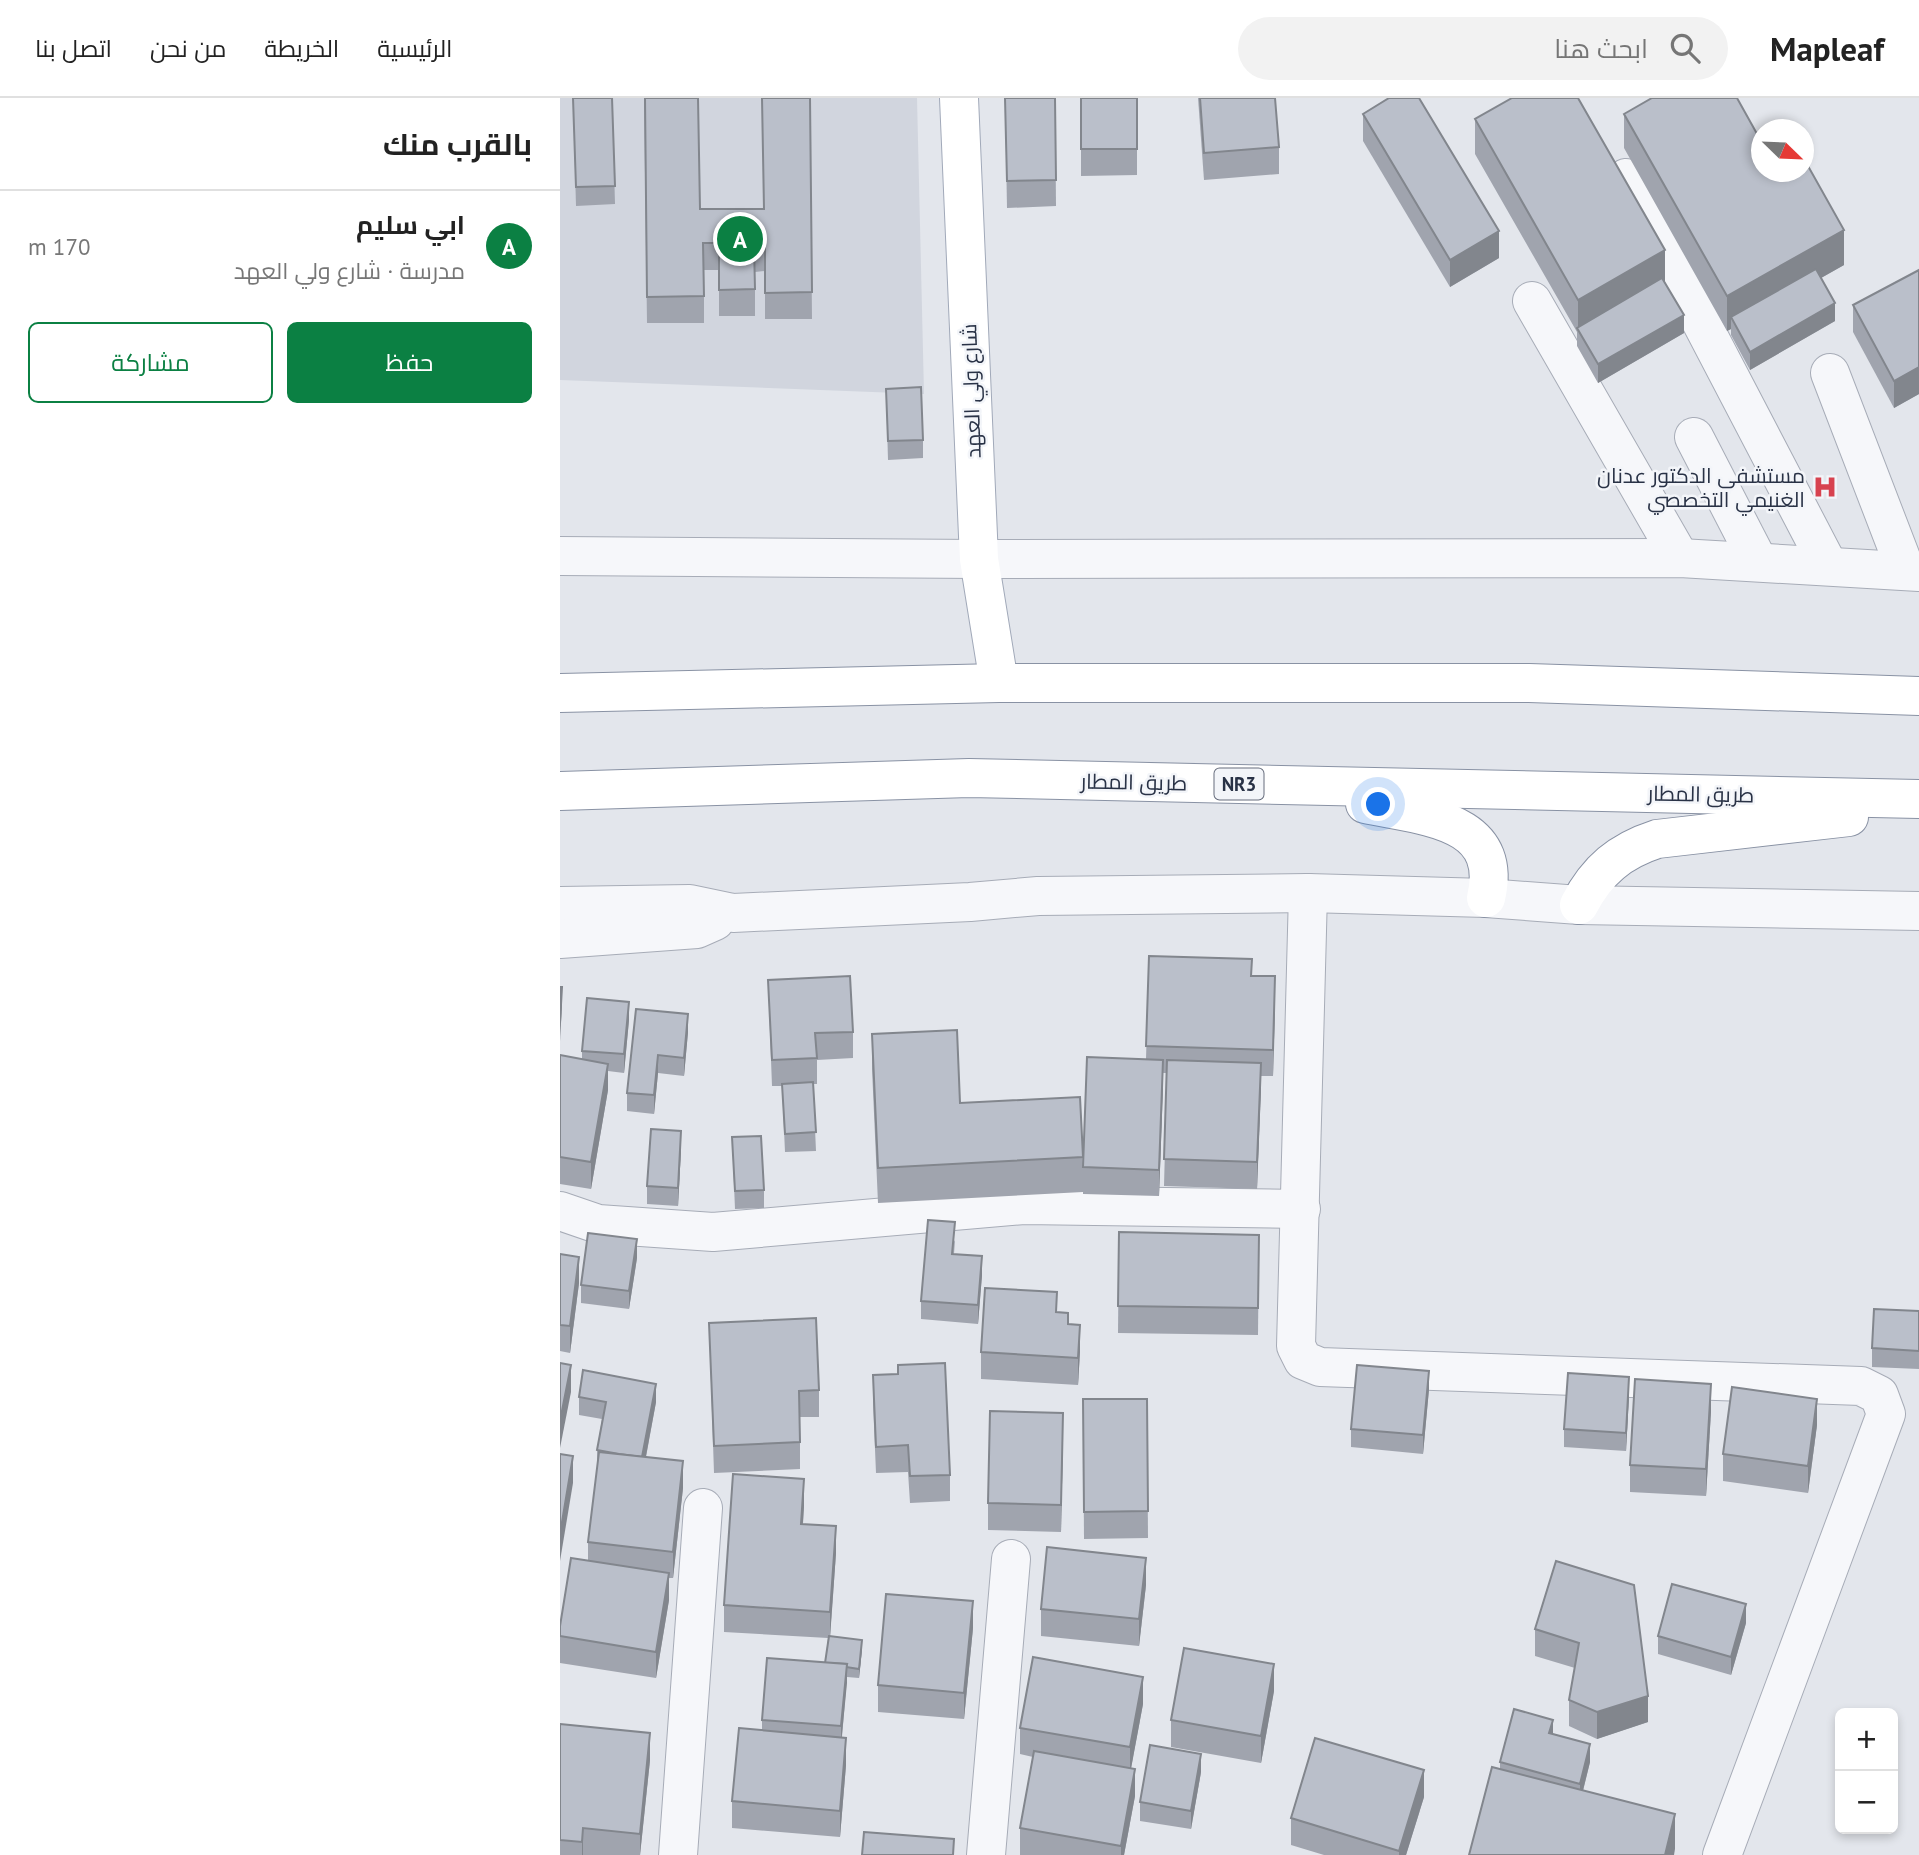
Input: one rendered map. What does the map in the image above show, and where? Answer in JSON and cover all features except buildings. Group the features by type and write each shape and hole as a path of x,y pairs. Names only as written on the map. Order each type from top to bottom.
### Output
{"main road":[{"name":"شارع ولي العهد","path":"959,98 979,559 999,683"},
{"path":"560,693 999,683 1529,683 1919,696"},
{"name":"طريق المطار","path":"560,791 969,778 1919,799"},
{"path":"1278,785 1458,826 1471,835 1486,860 1489,886 1486,898"},
{"path":"1579,905 1589,886 1618,856 1637,845 1657,839 1919,810"}],"street":[{"path":"1626,178 1828,565"},
{"path":"1532,301 1680,558"},
{"path":"560,556 979,559 1680,558 1912,571 1830,373"},
{"path":"1694,437 1758,561"},
{"path":"1308,893 1296,1346 1303,1360 1320,1367 1861,1386 1880,1395 1886,1414 1722,1855"},
{"path":"560,906 691,904 733,912 970,902 1038,896 1308,893 1486,898 1579,905 1919,911"},
{"path":"560,939 697,929 733,912"},
{"path":"560,1211 598,1224 713,1233 1024,1205 1301,1209"},
{"path":"678,1855 703,1508"},
{"path":"986,1855 1011,1559"}],"shaded area":[{"path":"560,98 917,98 924,394 560,380"}],"place":[{"name":"ابي سليم","path":"740,239"},
{"name":"مستشفي الدكتور عدنان الغنيمي التخصصي","path":"1825,487"}]}
